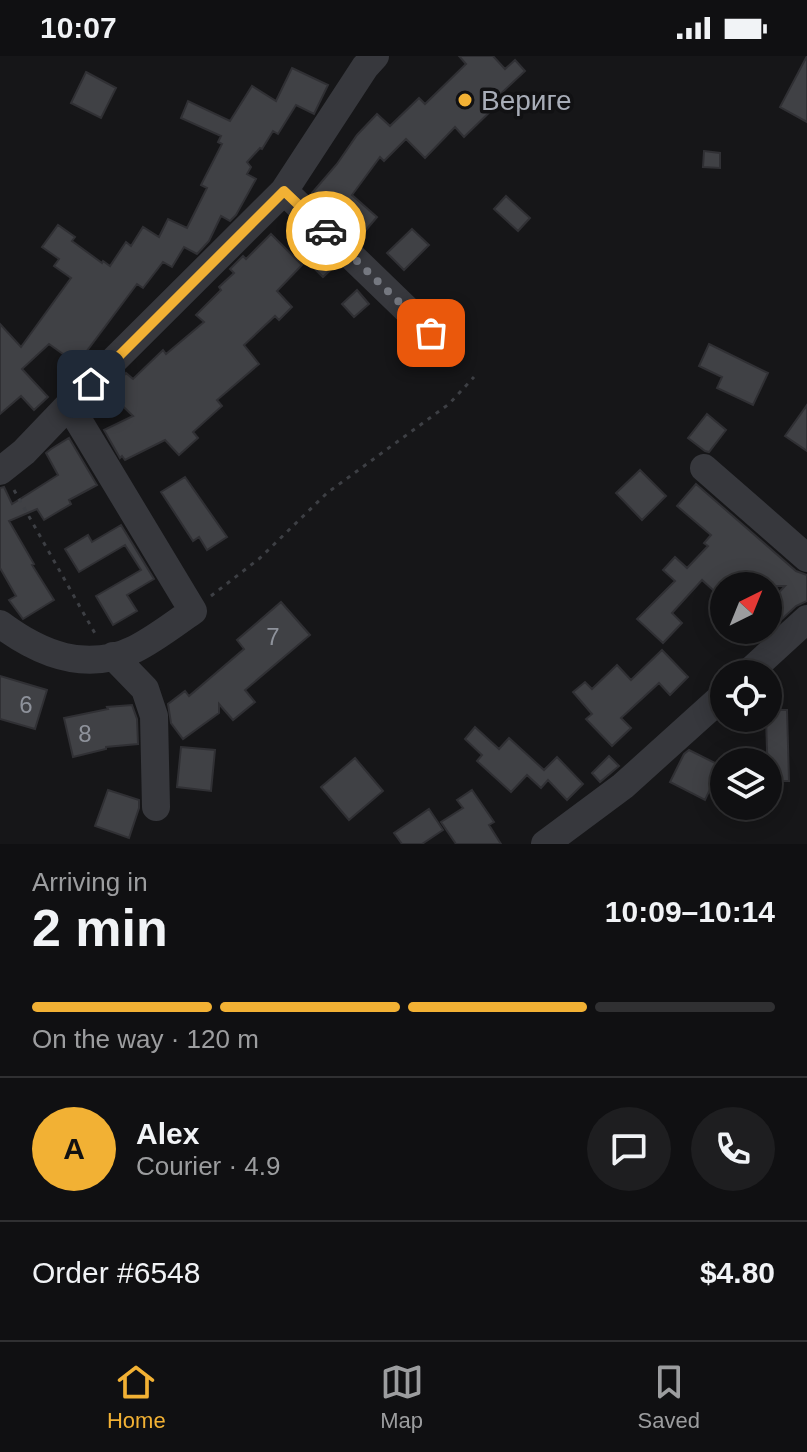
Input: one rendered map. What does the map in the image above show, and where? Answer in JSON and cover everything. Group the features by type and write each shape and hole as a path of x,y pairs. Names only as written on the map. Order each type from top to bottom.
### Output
{"street":[{"path":"1,470 24,452 284,191 375,56"},
{"path":"284,191 431,333"},
{"path":"0,624 43,651 93,661 133,650 193,611 69,405"},
{"path":"704,468 807,558"},
{"path":"762,660 807,619"},
{"path":"113,656 145,689 154,716 156,807"},
{"path":"545,844 623,786 710,708"}],"path":[{"path":"193,611 260,558 327,493 449,404 474,377"},
{"path":"1,470 98,638 113,656"}],"building":[{"path":"459,56 493,56 505,69 515,60 525,71 495,99 499,103 464,137 455,127 425,158 406,139 384,161 380,157 352,195 377,217 366,230 341,209 337,214 312,193 377,114 390,126 419,98 425,104 466,64"},
{"path":"807,56 807,122 780,107"},
{"path":"292,68 328,85 314,114 296,105 278,134 273,131 262,149 247,162 251,167 247,174 256,179 236,215 230,221 221,216 209,241 197,254 184,247 172,267 163,262 143,288 137,284 77,364 49,344 22,369 48,397 34,410 21,396 0,414 0,324 21,347 71,278 54,266 59,259 42,247 58,225 75,237 72,241 110,266 126,242 131,246 143,227 159,237 168,219 187,228 207,188 201,185 222,144 218,142 221,136 181,118 188,101 230,121 252,86 276,101"},
{"path":"86,72 116,88 101,118 71,103"},
{"path":"704,151 720,153 720,168 703,167"},
{"path":"506,196 530,218 518,231 494,209"},
{"path":"412,229 429,245 404,270 387,253"},
{"path":"271,234 302,265 277,291 292,307 279,320 275,316 244,345 259,364 217,400 222,406 193,432 198,438 179,455 165,440 125,460 122,456 120,458 104,430 133,416 108,392 126,373 133,379 163,350 166,354 204,322 196,315 234,273 230,269 243,256 246,259"},
{"path":"311,241 336,265 323,277 299,253"},
{"path":"357,290 369,304 354,317 342,304"},
{"path":"709,344 768,373 753,405 717,388 722,377 699,366"},
{"path":"807,405 807,451 785,436"},
{"path":"707,414 726,430 709,452 688,438"},
{"path":"69,438 97,485 69,500 71,504 44,520 37,509 9,521 54,600 23,619 9,600 16,596 0,568 0,488 4,487 12,504 58,475 46,453"},
{"path":"640,470 666,496 642,520 616,493"},
{"path":"185,477 227,537 207,550 199,537 193,541 161,492"},
{"path":"696,484 796,571 807,575 807,601 782,619 782,589 785,586 782,586 782,572 710,572 710,587 702,580 672,613 682,623 663,643 637,619 675,581 663,570 675,557 687,568 708,546 704,543 711,535 677,506"},
{"path":"121,525 154,579 127,595 137,611 113,625 96,596 141,570 125,545 79,572 65,549 88,535 92,542"},
{"path":"281,602 310,635 245,690 255,702 233,720 219,704 219,713 183,739 171,723 168,704 185,691 189,696 244,649 237,640"},
{"path":"662,650 688,677 670,695 659,683 621,718 631,728 612,746 586,719 592,714 573,692 585,682 592,689 617,665 631,680"},
{"path":"0,676 47,690 35,729 0,719"},
{"path":"132,705 137,719 138,744 106,747 73,757 64,718 107,707"},
{"path":"782,710 787,710 789,781 782,781 782,748 767,748 766,732 782,732"},
{"path":"475,727 499,749 509,738 544,770 557,757 583,784 567,800 548,780 541,788 527,775 511,792 477,761 482,755 465,739"},
{"path":"181,747 215,750 211,791 177,787"},
{"path":"689,750 710,760 710,789 705,800 670,782"},
{"path":"609,756 619,766 600,782 592,773"},
{"path":"355,758 383,791 349,820 321,787"},
{"path":"108,790 139,800 129,838 95,826"},
{"path":"472,790 494,822 489,825 501,844 456,844 441,822 463,808 457,800"},
{"path":"429,809 443,830 422,844 402,844 394,833"}],"way so far":[{"path":"326,231 431,333"}],"place":[{"name":"Вериге","path":"465,100"}],"route":[{"path":"91,384 284,191 326,231"}]}
